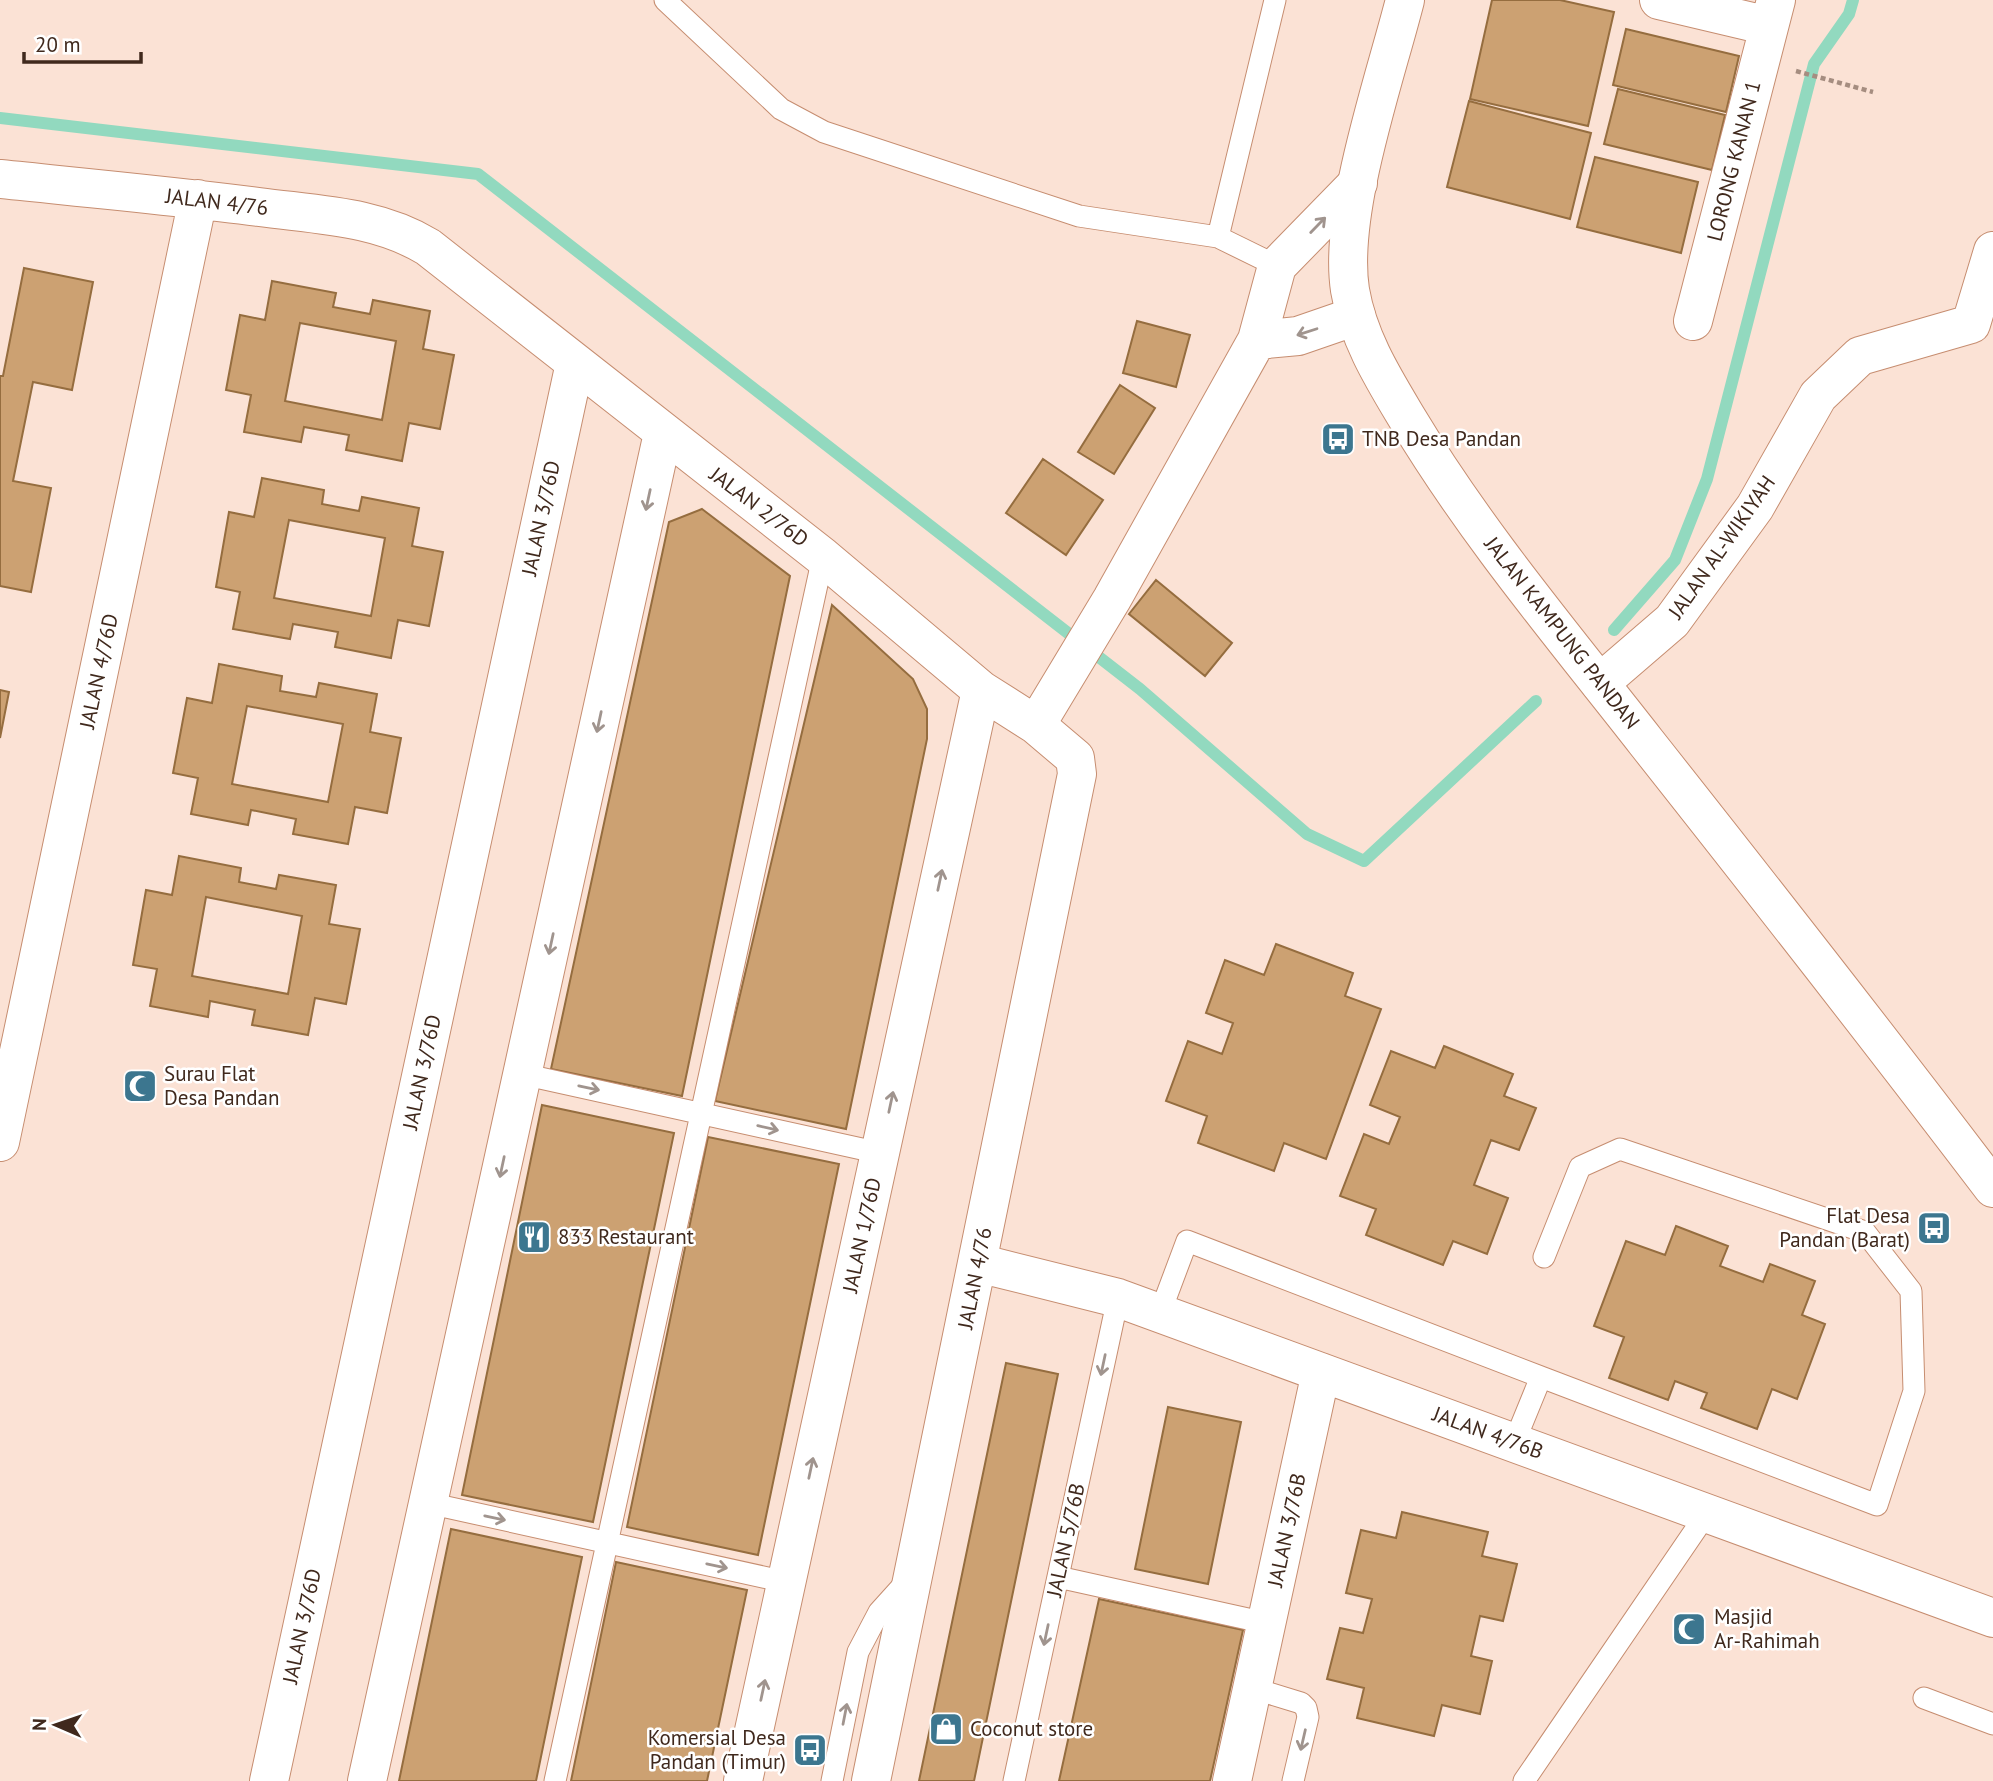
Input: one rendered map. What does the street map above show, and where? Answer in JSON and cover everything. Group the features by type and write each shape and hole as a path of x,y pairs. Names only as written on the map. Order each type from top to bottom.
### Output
{"street":[{"name":"JALAN KAMPUNG PANDAN","path":"1405,0 1358,183 1349,251 1350,288 1356,316 1374,363 1430,457 1467,512 1841,988 1993,1188"},
{"path":"1659,0 1772,13"},
{"name":"LORONG KANAN 1","path":"1693,321 1772,13"},
{"name":"JALAN 4/76","path":"0,179 198,199 382,224 428,247"},
{"path":"1036,726 1112,599 1257,340 1277,266 1358,183"},
{"name":"JALAN 4/76D","path":"0,1142 198,199"},
{"name":"JALAN 2/76D","path":"428,247 823,556 981,690 1036,726 1075,758 1077,774"},
{"name":"JALAN AL-WIKIYAH","path":"1600,683 1672,621 1755,507 1818,396 1860,356 1971,324 1993,251"},
{"path":"1257,340 1297,336 1356,316"},
{"name":"JALAN 3/76D","path":"268,1781 575,363"},
{"path":"367,1781 663,433"},
{"name":"JALAN 1/76D","path":"743,1781 981,690"},
{"name":"JALAN 4/76","path":"871,1781 1077,774"},
{"name":"JALAN 4/76B","path":"978,1263 1118,1298 1993,1618"},
{"name":"JALAN 3/76B","path":"1232,1781 1321,1372"}],"lane":[{"path":"665,0 780,109 824,132 1079,216 1218,237 1277,266"},
{"path":"1218,237 1275,0"},
{"path":"555,1781 823,556"},
{"path":"522,1074 880,1153"},
{"path":"1160,1313 1187,1241 1877,1505 1914,1391 1911,1291 1865,1232 1620,1149 1580,1167 1544,1257"},
{"name":"JALAN 5/76B","path":"1014,1781 1118,1298"},
{"path":"1514,1443 1541,1377"},
{"path":"428,1503 786,1582"},
{"path":"1524,1781 1707,1513"},
{"path":"832,1781 858,1652 879,1612 914,1574"},
{"path":"1058,1577 1266,1623"},
{"path":"1252,1688 1300,1703 1306,1709 1308,1717 1293,1781"},
{"path":"1924,1698 1993,1724"}],"path":[{"path":"1782,67 1872,92"}],"building":[{"path":"1492,0 1560,0 1614,12 1588,126 1470,99"},
{"path":"1626,29 1739,56 1726,112 1613,85"},
{"path":"1618,89 1725,115 1712,170 1604,144"},
{"path":"1469,101 1591,133 1570,219 1447,187"},
{"path":"1595,157 1698,182 1681,253 1577,227"},
{"path":"24,268 93,282 72,390 33,382 13,481 51,488 31,592 0,586 0,376 3,376"},
{"path":"272,281 336,293 333,307 370,314 373,300 430,311 423,349 454,355 440,429 409,423 402,461 346,450 349,435 304,427 301,442 244,432 251,395 226,390 240,315 265,320","holes":["300,323 396,341 382,420 285,401"]},
{"path":"1137,321 1190,335 1176,387 1123,373"},
{"path":"1120,385 1155,408 1114,474 1078,452"},
{"path":"1043,459 1103,500 1066,555 1006,513"},
{"path":"262,478 324,490 322,504 359,511 362,497 419,508 412,546 443,552 429,626 398,620 391,658 335,647 338,632 293,624 290,639 233,629 240,592 216,587 229,512 254,517","holes":["289,520 385,538 371,616 274,598"]},
{"path":"702,509 790,576 682,1096 551,1069 669,522"},
{"path":"1156,580 1232,643 1205,676 1129,614"},
{"path":"832,605 913,679 927,709 927,739 846,1129 715,1101"},
{"path":"219,664 282,676 280,691 316,697 319,683 377,694 370,732 401,738 387,813 355,807 348,844 293,834 296,819 251,810 248,825 191,814 198,778 173,773 187,698 212,703","holes":["247,706 343,724 328,802 232,784"]},
{"path":"0,690 9,692 0,738"},
{"path":"179,856 241,868 239,882 276,889 279,875 336,885 329,924 360,929 346,1004 315,998 308,1035 252,1025 255,1010 210,1001 208,1017 150,1006 157,969 133,965 146,890 172,895","holes":["206,897 302,916 288,994 192,976"]},
{"path":"1276,944 1353,973 1345,996 1381,1009 1326,1159 1284,1143 1274,1171 1198,1143 1207,1116 1166,1101 1188,1041 1222,1054 1233,1023 1206,1013 1225,960 1264,975"},
{"path":"1444,1046 1513,1074 1504,1096 1536,1108 1519,1150 1491,1140 1474,1185 1508,1198 1487,1254 1453,1241 1443,1265 1366,1235 1376,1209 1340,1196 1364,1134 1389,1144 1400,1117 1370,1105 1391,1051 1435,1068"},
{"path":"542,1105 674,1133 593,1522 462,1495"},
{"path":"708,1137 839,1164 758,1555 627,1527"},
{"path":"1676,1226 1728,1246 1720,1266 1763,1282 1770,1264 1815,1281 1802,1315 1825,1324 1797,1399 1772,1389 1757,1429 1701,1408 1707,1393 1675,1381 1668,1400 1609,1378 1624,1337 1594,1326 1626,1241 1665,1255"},
{"path":"1006,1363 1058,1374 974,1781 919,1781"},
{"path":"1168,1407 1241,1422 1208,1584 1135,1569"},
{"path":"1402,1512 1488,1532 1482,1556 1517,1564 1503,1621 1480,1616 1471,1656 1492,1661 1480,1714 1442,1705 1434,1736 1357,1718 1364,1688 1327,1679 1340,1628 1363,1633 1372,1599 1346,1593 1361,1530 1396,1538"},
{"path":"451,1529 582,1557 536,1781 399,1781"},
{"path":"616,1562 747,1590 707,1781 571,1781"},
{"path":"1099,1599 1243,1630 1210,1781 1059,1781"}],"waterway":[{"path":"1614,630 1675,560 1707,479 1814,64 1849,14 1853,0"},
{"path":"0,118 478,174 1140,689 1307,834 1364,861 1536,701"}],"place":[{"name":"TNB Desa Pandan","path":"1338,439"},
{"name":"Surau Flat Desa Pandan","path":"140,1086"},
{"name":"Flat Desa Pandan (Barat)","path":"1934,1228"},
{"name":"833 Restaurant","path":"534,1237"},
{"name":"Masjid Ar-Rahimah","path":"1689,1629"},
{"name":"Coconut store","path":"946,1729"},
{"name":"Komersial Desa Pandan (Timur)","path":"810,1750"}]}
